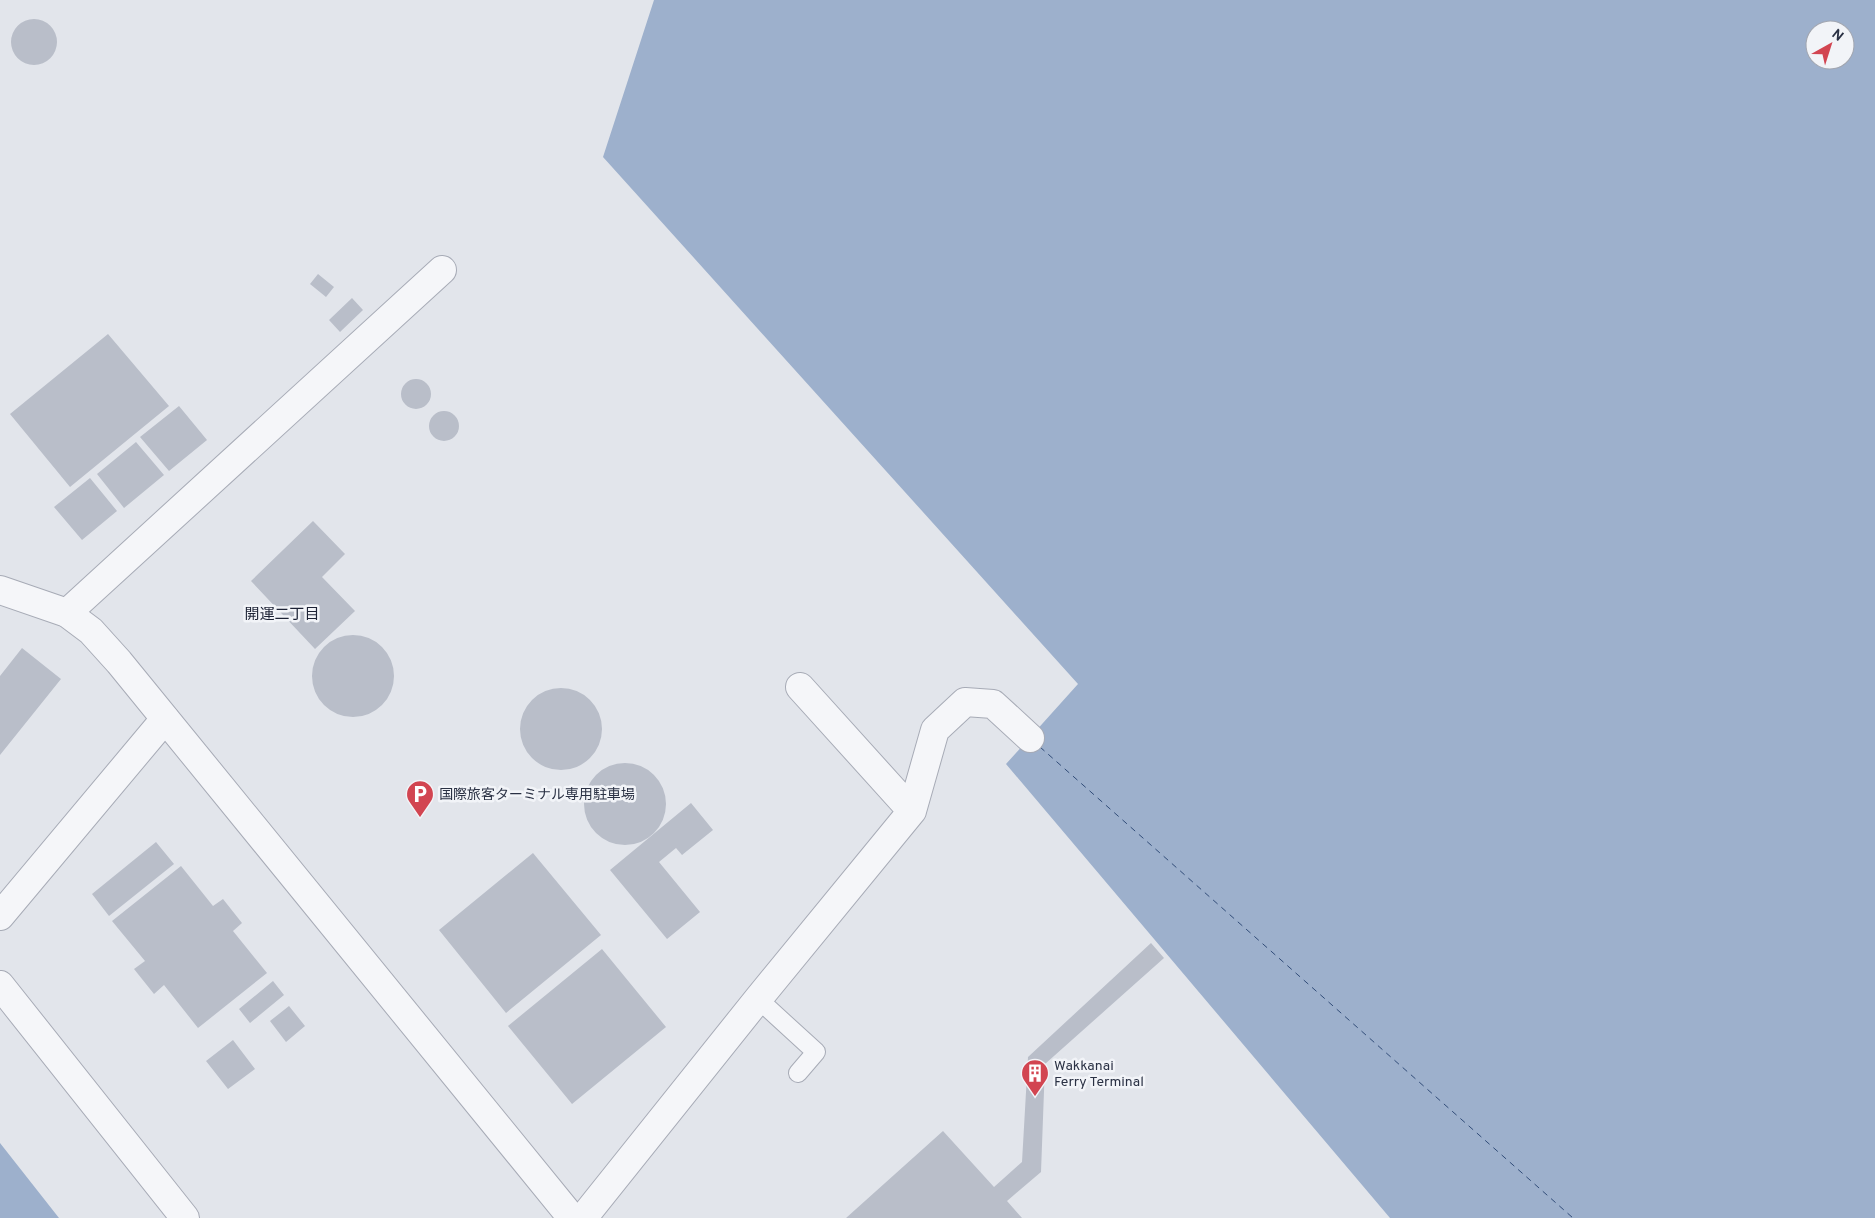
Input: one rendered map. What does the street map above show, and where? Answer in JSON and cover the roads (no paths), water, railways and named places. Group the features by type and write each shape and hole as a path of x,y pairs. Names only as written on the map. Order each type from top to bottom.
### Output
{"street":[{"path":"67,613 442,270"},
{"path":"0,590 67,613 92,631 572,1218"},
{"path":"800,687 912,812"},
{"path":"584,1218 758,999 912,812 935,730 965,702 994,704 1030,738"},
{"path":"0,916 164,719"},
{"path":"0,985 184,1218"}],"lane":[{"path":"758,999 816,1052 798,1072"}],"water":[{"path":"654,0 1875,0 1875,1218 1390,1218 1006,764 1078,684 603,157"},
{"path":"0,1143 59,1218 0,1218"}],"place":[{"name":"国際旅客ターミナル専用駐車場","path":"420,818"},
{"name":"Wakkanai Ferry Terminal","path":"1035,1097"}],"district":[{"name":"開運二丁目","path":"282,614"}]}
